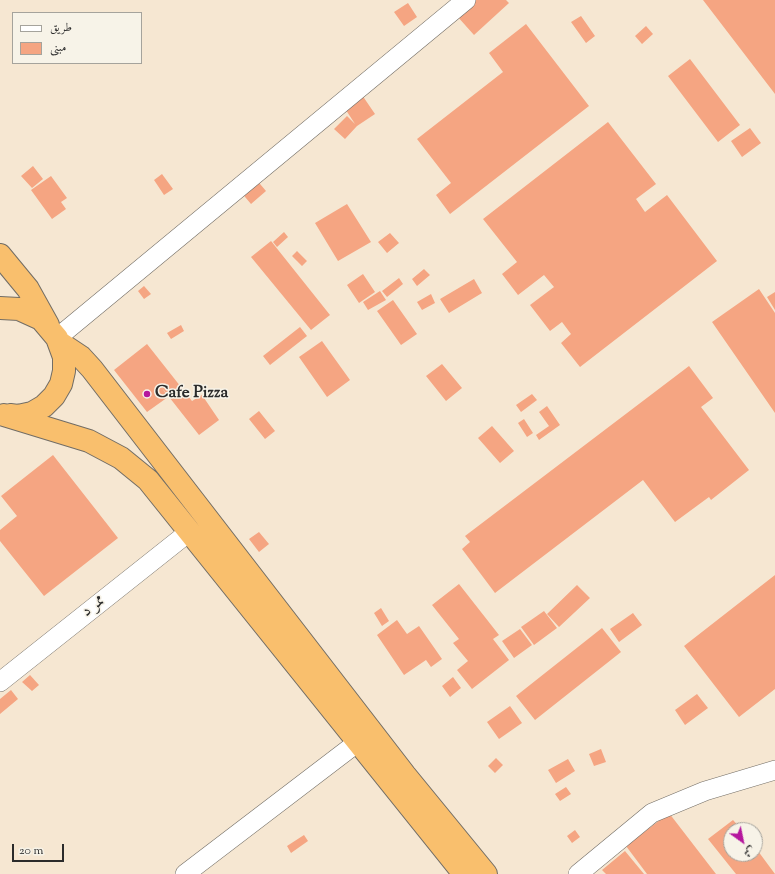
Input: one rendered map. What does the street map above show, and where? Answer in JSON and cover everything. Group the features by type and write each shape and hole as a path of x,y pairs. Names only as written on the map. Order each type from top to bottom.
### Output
{"highway":[{"path":"0,255 28,289 56,336 64,357 64,371 61,384 54,396 44,406 32,413 18,416 2,414"},
{"path":"0,308 19,309 41,319 56,336 81,357 92,369 400,768 486,874"},
{"path":"2,414 89,441 122,458 148,480 464,874"}],"lane":[{"path":"56,336 466,0"},
{"name":"ممر د","path":"0,682 189,532"},
{"path":"185,874 358,742"},
{"path":"578,874 652,813 705,790 775,770"}],"building":[{"path":"474,0 506,0 509,3 474,35 457,16"},
{"path":"703,0 775,0 775,94"},
{"path":"408,3 417,17 404,26 394,12"},
{"path":"581,16 595,36 586,43 571,22"},
{"path":"526,24 589,106 450,214 436,195 451,183 417,139 503,72 489,53"},
{"path":"646,26 653,34 642,44 635,36"},
{"path":"690,59 740,125 718,142 668,76"},
{"path":"362,95 375,114 357,126 345,139 334,129 347,116 355,124 344,107"},
{"path":"608,122 656,184 636,199 645,212 667,195 717,261 580,367 561,343 571,334 562,322 550,331 530,305 554,287 544,275 518,295 502,274 517,262 483,219"},
{"path":"750,128 761,143 742,157 731,141"},
{"path":"33,166 43,179 32,188 21,176"},
{"path":"162,174 173,189 164,195 154,180"},
{"path":"51,176 67,198 61,202 66,209 52,219 31,190"},
{"path":"255,178 266,191 251,204 240,191"},
{"path":"347,204 371,242 338,261 315,223"},
{"path":"284,232 288,237 277,247 273,242"},
{"path":"390,233 399,243 387,253 378,242"},
{"path":"271,241 330,315 311,330 251,257"},
{"path":"297,251 307,261 302,266 292,256"},
{"path":"424,269 430,275 417,286 412,279"},
{"path":"363,274 375,292 359,303 347,285"},
{"path":"399,278 403,284 387,297 382,291"},
{"path":"474,279 482,293 449,313 440,299"},
{"path":"144,286 151,294 144,299 138,291"},
{"path":"759,289 775,313 775,413 712,322"},
{"path":"380,291 386,300 368,310 363,302"},
{"path":"775,292 775,310 767,297"},
{"path":"431,294 435,303 422,310 417,302"},
{"path":"393,300 417,334 401,345 377,311"},
{"path":"181,325 184,331 171,339 167,333"},
{"path":"300,327 307,336 270,365 263,356"},
{"path":"322,341 350,380 327,397 299,357"},
{"path":"147,344 192,401 202,395 219,420 199,435 162,388 168,397 147,412 114,370"},
{"path":"442,364 462,388 446,401 426,376"},
{"path":"689,366 713,398 701,407 749,470 711,500 709,497 675,522 643,480 495,593 462,549 470,542 465,536"},
{"path":"532,394 537,400 521,412 516,405"},
{"path":"547,406 560,425 539,440 536,435 549,426 539,412"},
{"path":"259,411 275,431 265,439 249,419"},
{"path":"524,419 533,433 527,437 518,423"},
{"path":"492,426 514,451 500,463 478,438"},
{"path":"53,455 118,538 44,596 0,541 0,530 17,516 1,496"},
{"path":"259,532 269,544 259,552 249,539"},
{"path":"775,575 775,689 739,717 684,646"},
{"path":"459,584 499,635 493,639 509,660 472,689 457,670 468,661 453,643 459,639 432,605"},
{"path":"577,585 590,598 559,627 547,614"},
{"path":"381,608 389,621 382,626 374,613"},
{"path":"544,611 557,628 534,645 521,627"},
{"path":"633,613 642,625 619,642 610,629"},
{"path":"397,620 407,634 419,626 442,659 431,667 426,660 404,675 377,635"},
{"path":"602,628 621,652 535,720 516,696"},
{"path":"520,629 532,645 514,658 502,641"},
{"path":"30,675 39,685 32,691 22,682"},
{"path":"453,677 461,688 450,697 442,686"},
{"path":"11,690 18,699 0,714 0,699"},
{"path":"697,694 708,708 685,725 675,710"},
{"path":"510,706 522,723 499,739 487,722"},
{"path":"601,749 606,762 594,766 589,754"},
{"path":"496,758 503,765 495,773 488,766"},
{"path":"568,759 575,771 556,783 548,770"},
{"path":"566,787 571,794 560,801 555,794"},
{"path":"669,813 716,874 647,874 626,846"},
{"path":"723,828 723,858 708,839"},
{"path":"575,830 580,837 572,843 567,836"},
{"path":"304,835 308,841 291,853 287,846"},
{"path":"625,851 644,874 606,874 602,870"},
{"path":"763,858 775,874 736,874 726,862 763,862"}],"place":[{"name":"Cafe Pizza","path":"147,394"}]}
